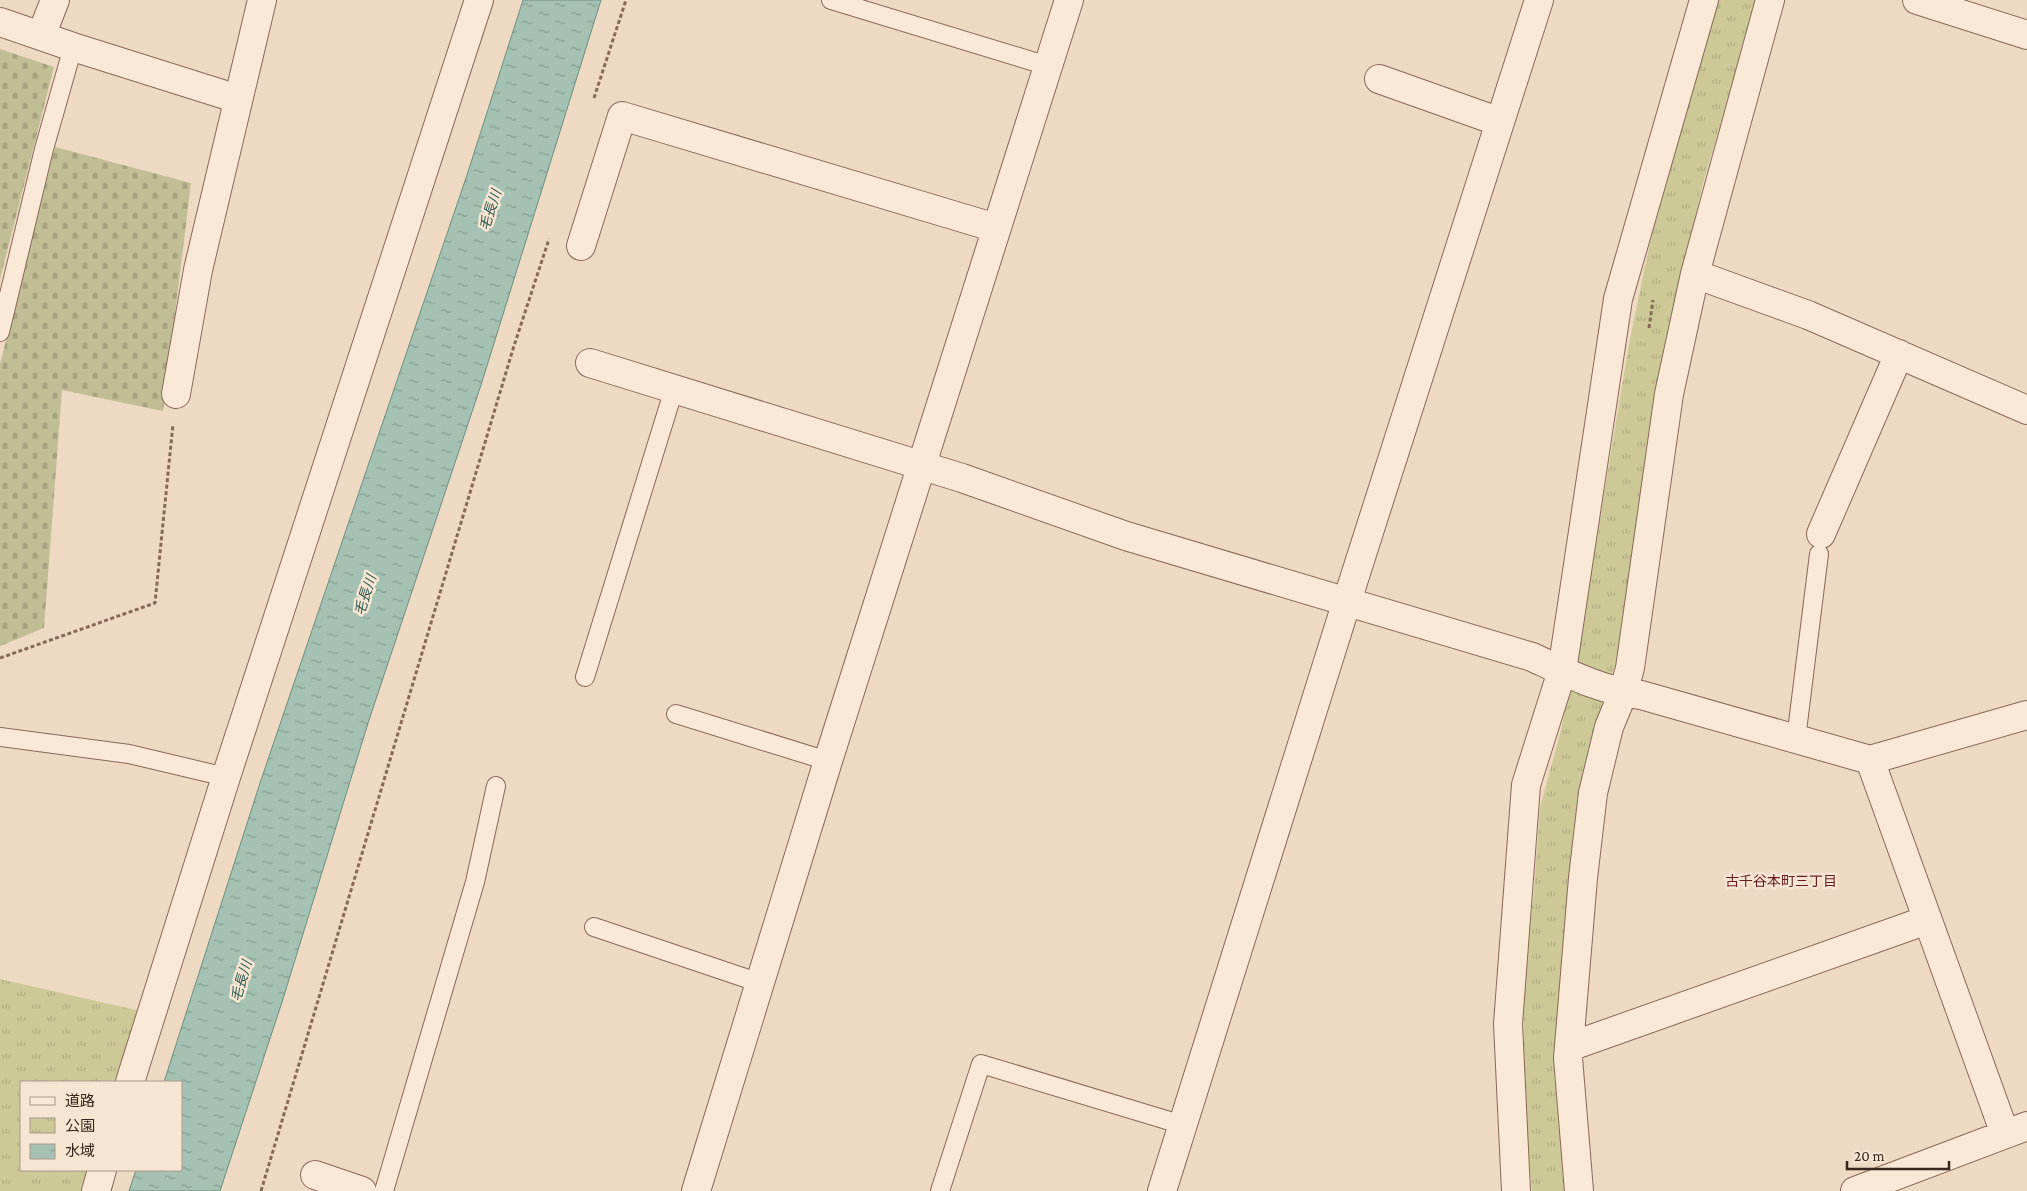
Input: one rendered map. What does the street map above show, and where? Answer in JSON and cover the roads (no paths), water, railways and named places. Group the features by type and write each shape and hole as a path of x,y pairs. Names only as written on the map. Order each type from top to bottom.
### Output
{"street":[{"path":"41,36 55,0"},
{"path":"176,394 198,270 262,0"},
{"path":"130,1081 226,777 479,0"},
{"path":"696,1191 828,761 1069,0"},
{"path":"1162,1191 1347,601 1539,0"},
{"path":"1516,1191 1508,1024 1526,785 1562,671 1618,299 1704,0"},
{"path":"1579,1191 1568,1058 1592,792 1609,727 1630,668 1669,394 1694,274 1770,0"},
{"path":"1918,0 2027,35"},
{"path":"0,22 73,48 238,98"},
{"path":"1379,79 1500,122"},
{"path":"582,246 622,116 996,228"},
{"path":"1694,274 1808,315 2027,410"},
{"path":"1820,544 1899,354"},
{"path":"590,363 962,478 1126,536 1532,657 1562,671 1622,693 1641,695 1870,760 2027,715"},
{"path":"1855,1191 2016,1130 1927,920 1870,760"},
{"path":"1569,1047 1927,920"},
{"path":"96,1191 102,1171"},
{"path":"315,1175 356,1190"}],"lane":[{"path":"831,0 1048,66"},
{"path":"0,332 44,149 73,48"},
{"path":"585,677 674,389"},
{"path":"1796,739 1820,544"},
{"path":"676,714 828,761"},
{"path":"0,737 129,754 226,777"},
{"path":"384,1191 475,882 496,786"},
{"path":"594,927 760,983"},
{"path":"940,1191 980,1064 1183,1125"}],"water":[{"name":"毛長川","path":"523,0 601,0 481,385 369,720 282,1002 220,1191 129,1191 136,1171 182,1171 182,1081 164,1081 260,783 467,175"}],"district":[{"name":"古千谷本町三丁目","path":"1781,881"}]}
